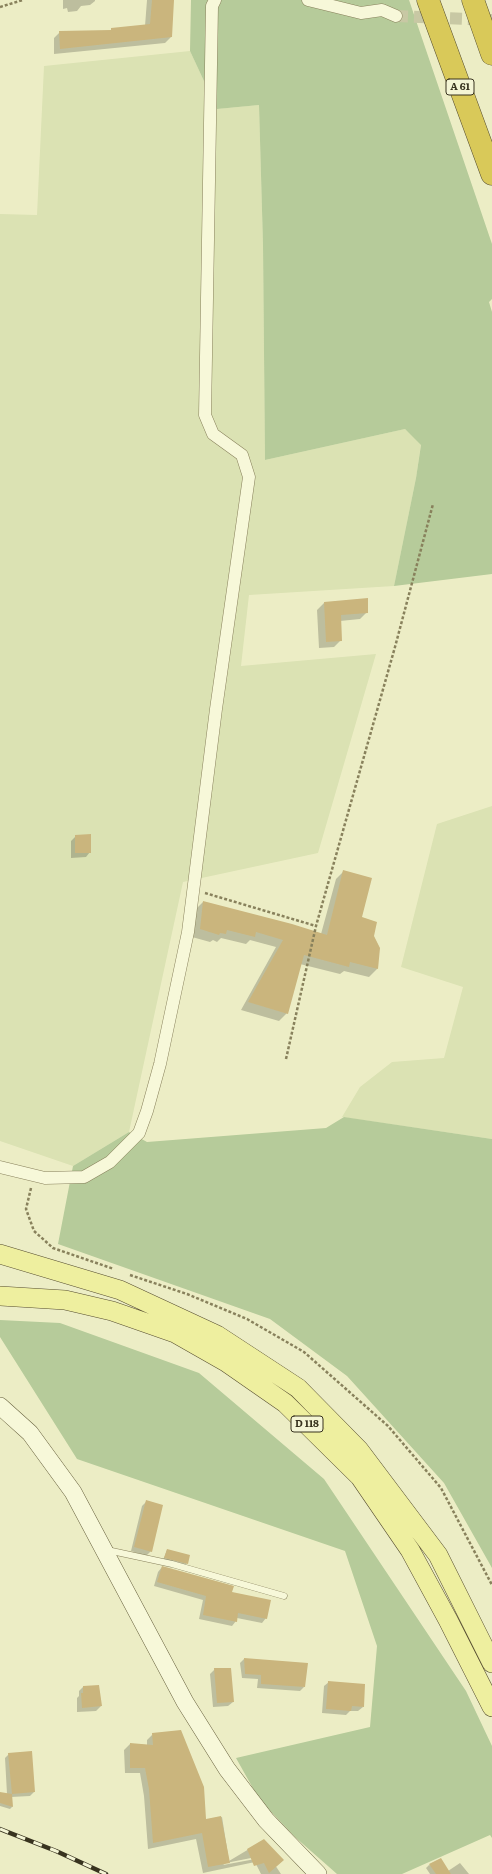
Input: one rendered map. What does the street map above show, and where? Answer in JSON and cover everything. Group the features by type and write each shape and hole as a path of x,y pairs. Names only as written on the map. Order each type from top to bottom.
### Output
{"highway":[{"name":"A 61","path":"428,0 492,174"},
{"path":"473,0 492,54"}],"main road":[{"name":"D 118","path":"0,1254 120,1290 217,1335 298,1388 359,1450 438,1555 492,1662"},
{"name":"D 118","path":"0,1296 65,1300 112,1311 175,1333 226,1362 286,1403 360,1477 410,1550 448,1620 492,1707"},
{"path":"0,1406 30,1433 55,1465 72,1492 185,1702 227,1769 266,1820 318,1874"}],"street":[{"path":"0,1167 45,1178 84,1177 110,1162 139,1132 147,1111 160,1064 188,932 216,709 249,477 242,455 213,434 205,415 212,6 215,0"},
{"path":"308,0 361,13 382,10 396,16"}],"lane":[{"path":"104,1549 172,1564 284,1596"}],"path":[{"path":"0,6 23,0"},
{"path":"286,1059 316,926 395,647 433,504"},
{"path":"194,890 316,926"}],"green space":[{"path":"191,0 409,0 492,244 492,299 489,302 492,312 492,574 394,586 416,478 421,445 405,429 265,460 263,245 259,105 217,109 190,51"},
{"path":"190,51 217,109 259,105 263,245 265,460 405,429 421,444 416,478 394,586 249,595 241,666 376,654 318,853 183,882 129,1132 73,1166 0,1141 0,214 37,215 44,66"},
{"path":"492,806 492,1139 342,1117 360,1087 392,1062 444,1058 463,987 401,967 437,824"},
{"path":"344,1117 492,1139 492,1568 444,1483 347,1376 270,1319 58,1244 73,1166 129,1132 147,1142 326,1128"},
{"path":"0,1320 60,1323 199,1373 324,1479 466,1691 492,1746 492,1838 490,1835 402,1874 337,1874 295,1837 259,1799 236,1758 370,1727 377,1646 345,1551 77,1459 0,1337"}],"building":[{"path":"152,0 174,0 172,37 60,49 59,31 111,30 111,28 150,24"},
{"path":"368,598 368,613 341,615 342,641 326,642 324,602"},
{"path":"91,834 91,853 75,853 75,835"},
{"path":"343,870 372,878 362,917 377,922 374,936 380,948 378,969 350,962 349,967 304,955 288,1014 248,1002 283,940 256,932 255,937 227,930 226,934 220,933 219,935 200,929 203,901 292,924 327,935"},
{"path":"146,1500 163,1505 152,1552 134,1547"},
{"path":"167,1549 190,1555 188,1564 164,1558"},
{"path":"162,1566 234,1586 232,1592 271,1600 267,1619 238,1613 237,1622 203,1615 206,1596 157,1582"},
{"path":"244,1658 308,1663 305,1687 261,1684 261,1675 245,1674"},
{"path":"214,1668 231,1668 234,1702 217,1703"},
{"path":"328,1681 365,1684 364,1707 352,1706 351,1711 326,1709"},
{"path":"99,1685 102,1706 82,1708 81,1693 83,1693 83,1686"},
{"path":"181,1730 204,1787 206,1819 221,1816 230,1863 208,1867 202,1833 153,1843 149,1789 145,1768 130,1768 130,1743 153,1745 152,1733"},
{"path":"32,1751 35,1792 12,1794 8,1753"},
{"path":"0,1792 12,1794 13,1807 0,1803"},
{"path":"264,1839 284,1860 269,1873 264,1863 254,1866 247,1849"},
{"path":"441,1858 451,1874 436,1874 429,1864"}],"tunnel":[{"path":"396,16 492,20"}],"railway":[{"path":"0,1829 56,1851 106,1874"}]}
